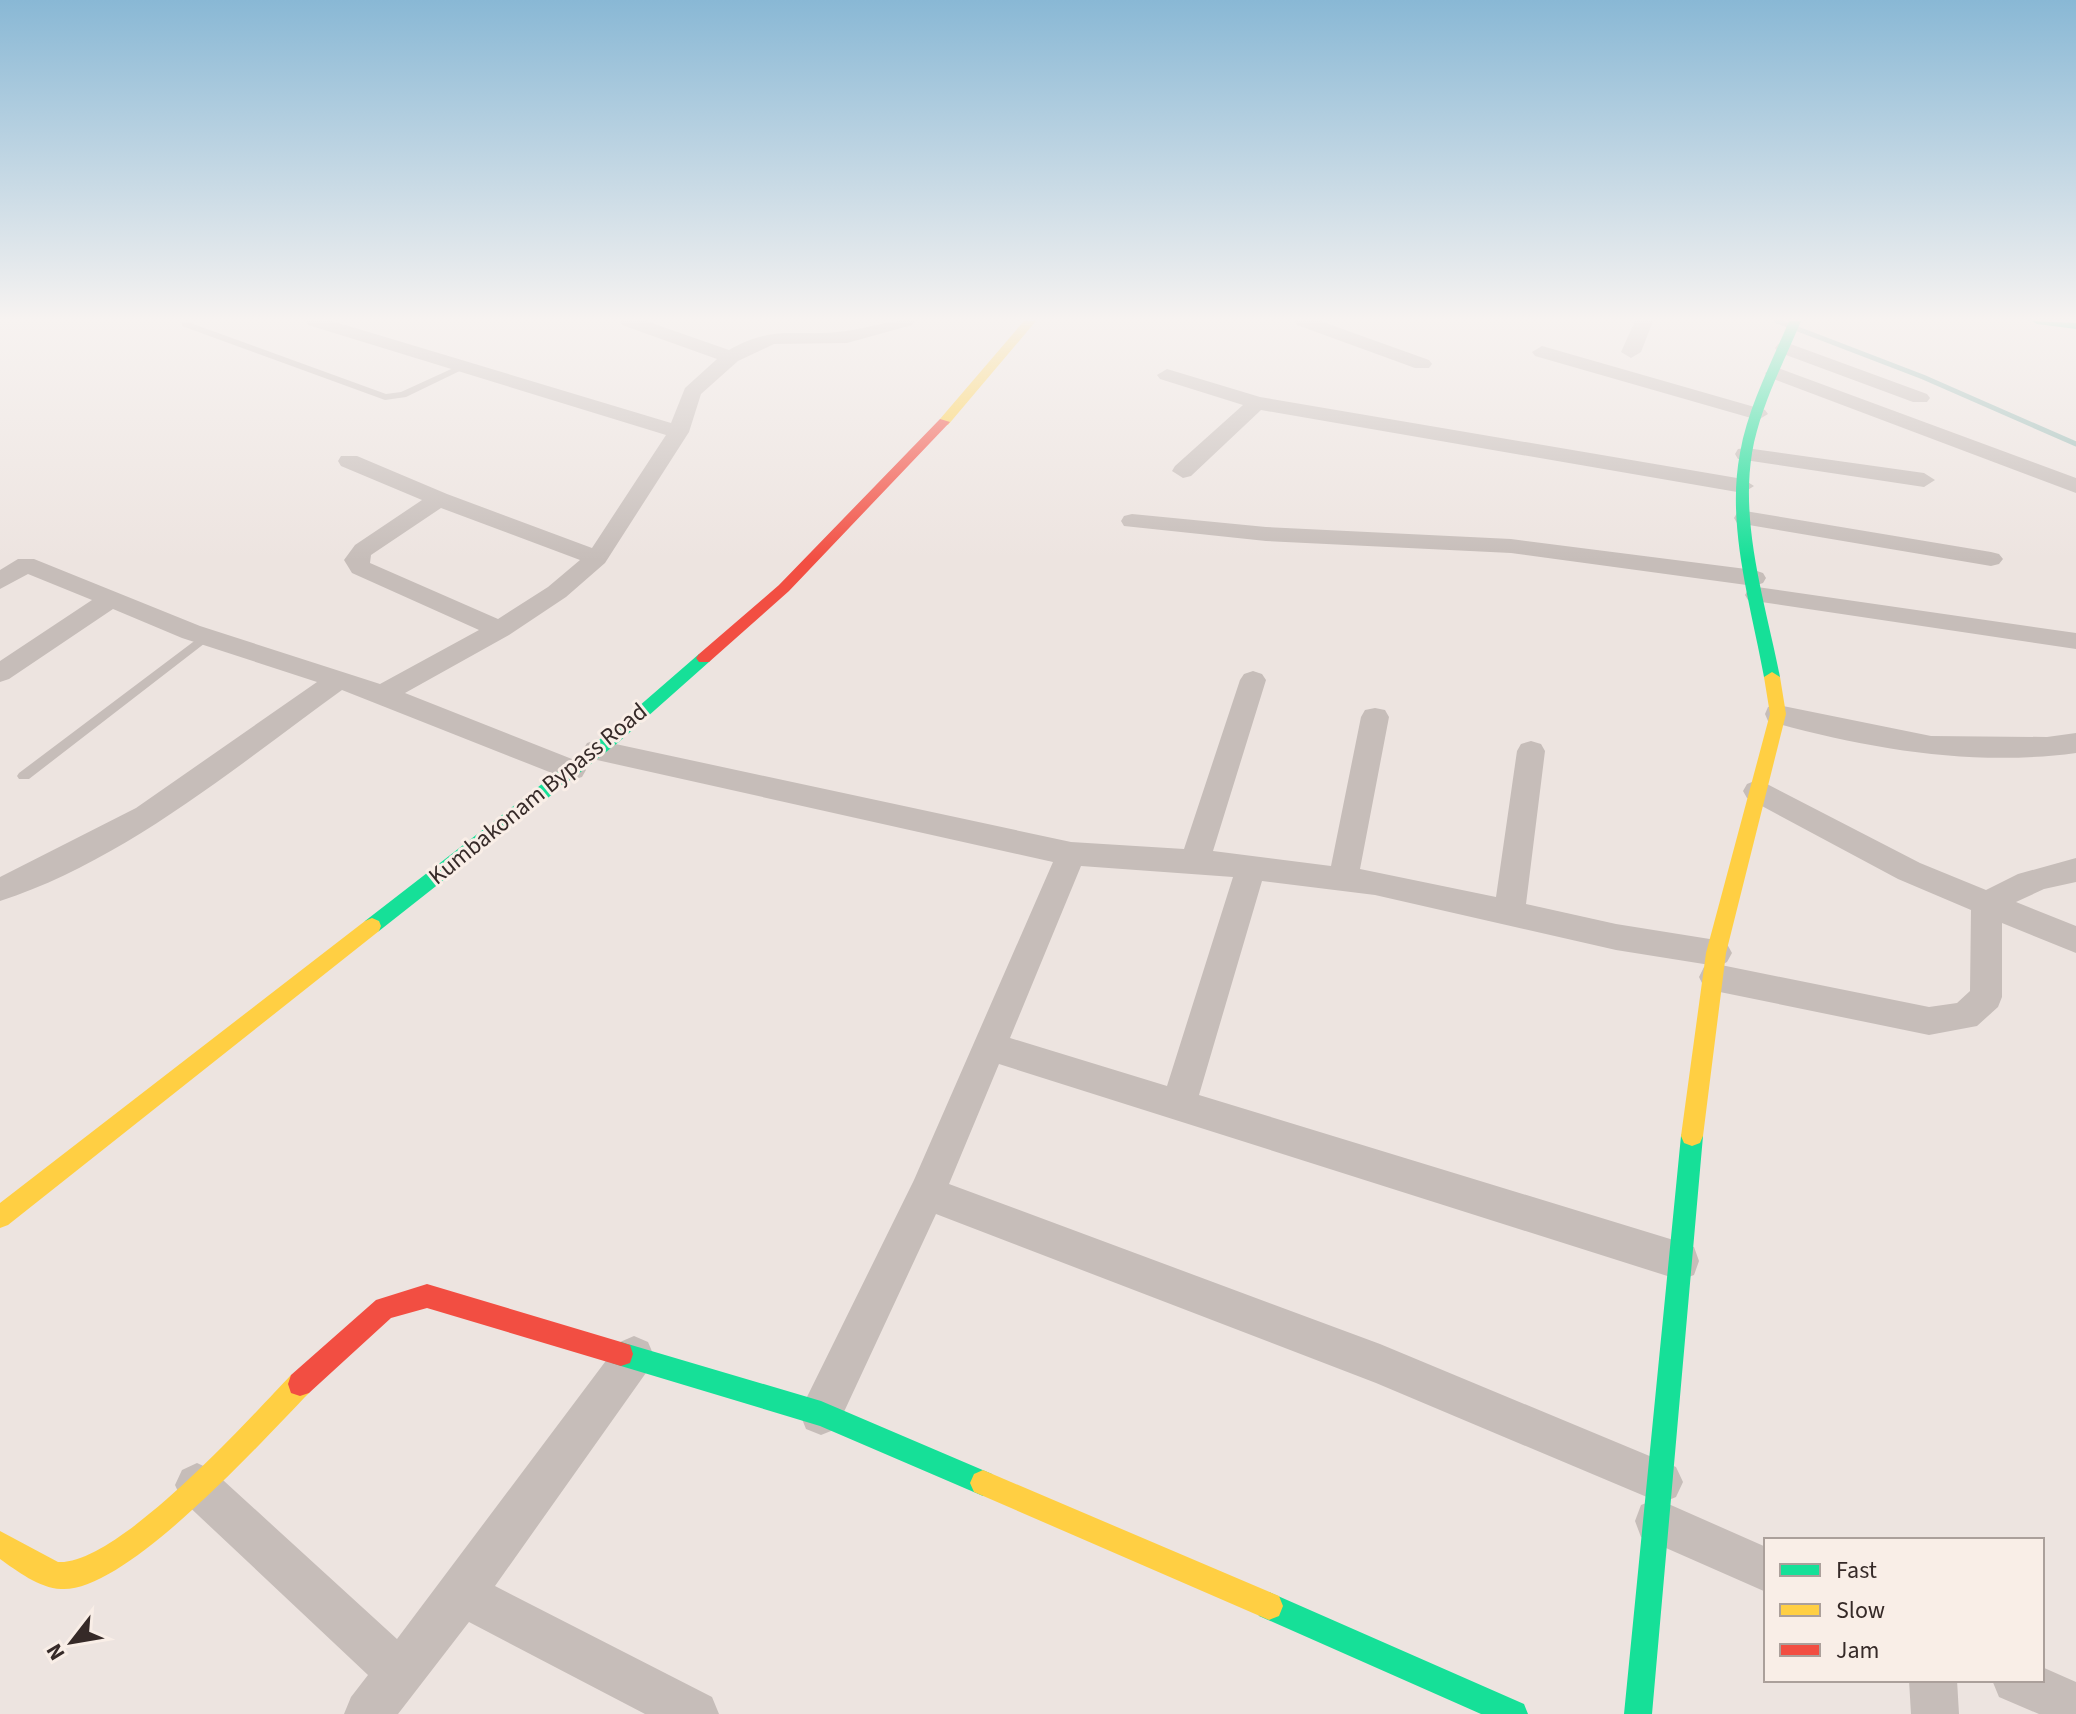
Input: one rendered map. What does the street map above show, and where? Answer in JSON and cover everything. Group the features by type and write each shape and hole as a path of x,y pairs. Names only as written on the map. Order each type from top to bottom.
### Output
{"main road":[{"name":"Kumbakonam Bypass Road","path":"0,1217 597,750 784,588 922,448 962,401"},
{"path":"1638,1714 1692,1137 1715,965 1778,714 1755,586 1743,486 1746,454 1763,401"},
{"path":"0,1544 35,1566 63,1577 99,1566 156,1526 336,1349 384,1308 427,1296 821,1414 1147,1552 1514,1714"}],"street":[{"path":"575,401 678,432"},
{"path":"382,694 460,654 500,629 557,592 597,558 678,432 689,401"},
{"path":"1251,401 1743,486"},
{"path":"1713,401 1758,414"},
{"path":"1850,401 2076,486"},
{"path":"1183,471 1257,403"},
{"path":"1746,454 1924,480"},
{"path":"349,461 439,499 597,558"},
{"path":"439,499 363,550 356,560 360,568 500,629"},
{"path":"1745,518 1991,559"},
{"path":"1132,521 1266,534 1511,546 2076,641"},
{"path":"0,555 205,637 382,694 572,770"},
{"path":"0,581 26,564"},
{"path":"0,673 111,599"},
{"path":"1195,861 1253,680"},
{"path":"0,889 24,881 146,816 337,681"},
{"path":"1778,714 1931,746 2047,747 2076,743"},
{"path":"1343,879 1375,717"},
{"path":"597,750 1071,854 1195,861 1375,883 1616,937 1929,1021 1965,1016 1986,997 1987,905"},
{"path":"1509,913 1531,751"},
{"path":"1757,791 1909,871 2076,940"},
{"path":"821,1414 927,1193 1071,854"},
{"path":"1179,1104 1251,868"},
{"path":"1987,905 2039,876 2076,870"},
{"path":"988,1046 1680,1261"},
{"path":"927,1193 1380,1364 1659,1502 1764,1569"},
{"path":"368,1714 462,1594 634,1356"},
{"path":"197,1485 400,1673"},
{"path":"462,1594 695,1714"},
{"path":"1933,1682 1935,1714"},
{"path":"2021,1682 2076,1706"}],"lane":[{"path":"24,776 205,637"}],"waterway":[{"path":"1978,401 2076,444"}],"traffic: fast":[{"path":"1762,401 1746,453 1743,506 1750,565 1772,677"},
{"path":"372,926 614,737 704,658"},
{"path":"1638,1714 1692,1136"},
{"path":"621,1354 821,1414 983,1483"},
{"path":"1269,1606 1514,1714"}],"traffic: slow":[{"path":"944,422 962,401"},
{"path":"1692,1136 1716,953 1778,714 1772,677"},
{"path":"0,1217 372,926"},
{"path":"0,1544 58,1576 92,1568 122,1550 188,1496 300,1384"},
{"path":"983,1483 1269,1606"}],"traffic: jam":[{"path":"704,658 784,588 944,422"},
{"path":"300,1384 384,1308 427,1296 621,1354"}]}
